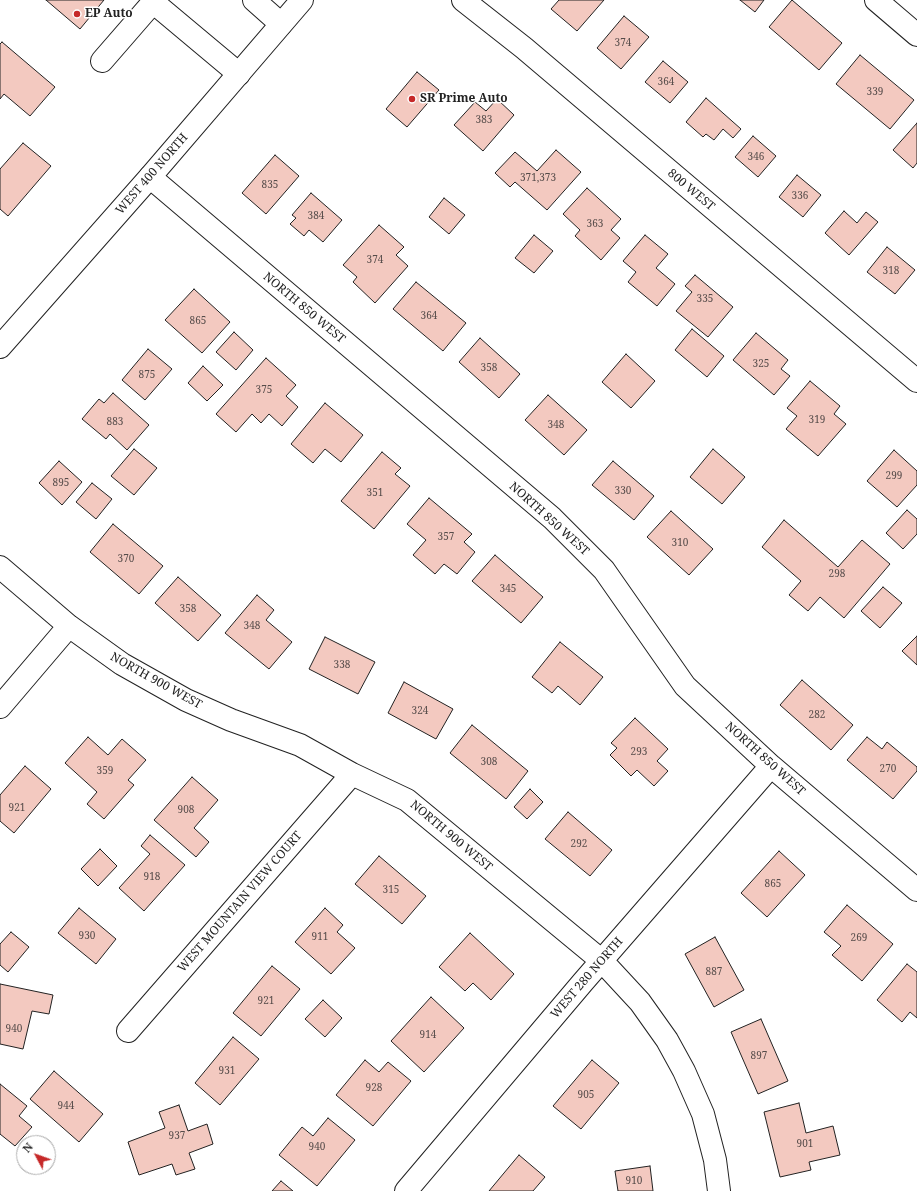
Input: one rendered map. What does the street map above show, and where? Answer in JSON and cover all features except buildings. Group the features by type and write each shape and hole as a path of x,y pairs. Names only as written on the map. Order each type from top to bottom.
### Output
{"street":[{"path":"254,0 281,24"},
{"name":"WEST 400 NORTH","path":"0,347 150,177 302,0"},
{"name":"800 WEST","path":"463,0 524,48 917,381"},
{"path":"876,0 917,35"},
{"path":"102,61 154,1 238,74"},
{"name":"NORTH 850 WEST","path":"150,177 552,518 604,570 685,686 771,766 917,890"},
{"name":"NORTH 900 WEST","path":"0,567 69,626 122,664 186,700 231,720 300,745 352,774 407,800 602,961 640,1002 667,1040 684,1071 703,1114 715,1160 719,1190"},
{"path":"0,707 69,626"},
{"name":"WEST 280 NORTH","path":"406,1191 771,766"},
{"name":"WEST MOUNTAIN VIEW COURT","path":"128,1031 352,774"}],"place":[{"name":"EP Auto","path":"77,14"},
{"name":"SR Prime Auto","path":"412,99"}]}
